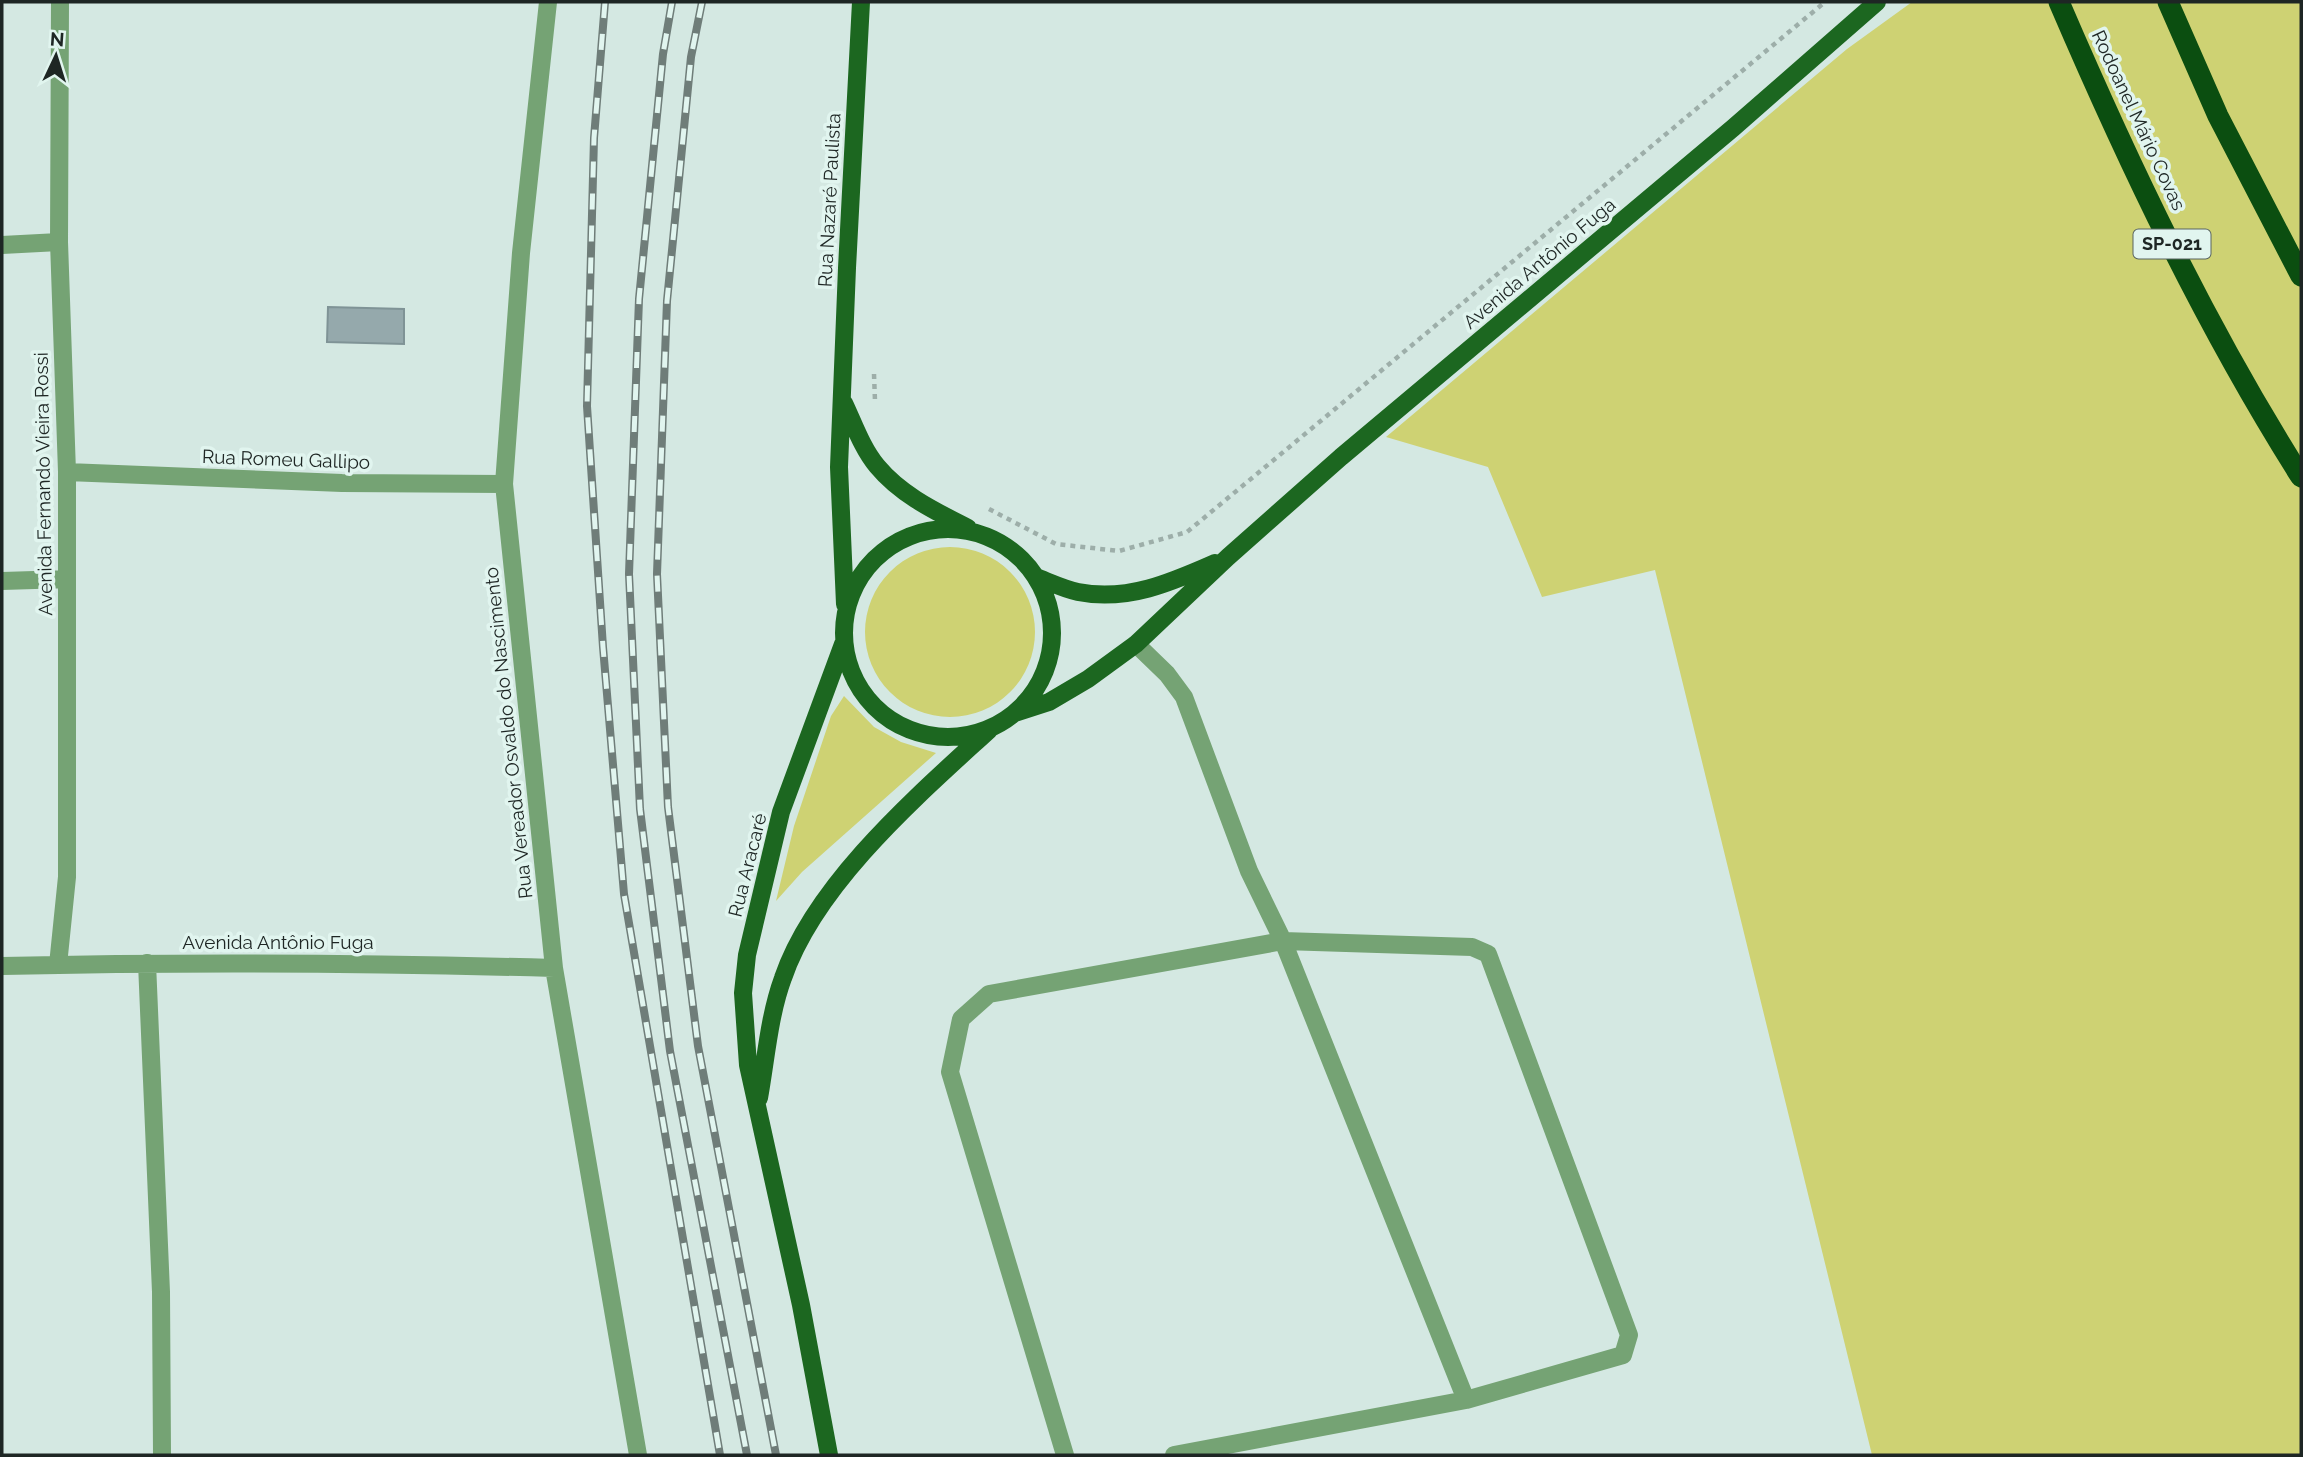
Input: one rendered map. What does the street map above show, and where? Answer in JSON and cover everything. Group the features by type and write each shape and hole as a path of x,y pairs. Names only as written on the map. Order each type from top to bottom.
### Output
{"highway":[{"name":"Rodoanel Mário Covas","path":"2059,2 2188,278 2258,408 2301,477"},
{"path":"2168,2 2218,116 2301,276"}],"main road":[{"name":"Rua Nazaré Paulista","path":"845,611 839,467 861,2"},
{"name":"Avenida Antônio Fuga","path":"1016,713 1059,696 1088,679 1136,644 1228,557 1341,457 1733,128 1877,2"},
{"name":"Rua Nazaré Paulista","path":"843,400 864,447 877,466 921,504 980,534"},
{"path":"945,529 980,534 1012,551 1036,577 1050,612 1052,649 1040,684 1016,713 991,728 960,737 927,735 896,724 870,702 852,675 844,644 845,611 858,579 881,553 911,536 945,529"},
{"name":"Avenida Antônio Fuga","path":"1036,577 1078,592 1114,594 1149,590 1228,557"},
{"name":"Rua Aracaré","path":"830,1455 801,1305 748,1065 743,993 747,955 781,812 844,644"},
{"name":"Rua Aracaré","path":"758,1105 783,976 804,934 846,873 883,832 991,728"}],"street":[{"name":"Avenida Fernando Vieira Rossi","path":"58,965 66,877 67,579 60,242 60,2"},
{"name":"Rua Vereador Osvaldo do Nascimento","path":"548,2 521,253 504,484 554,968 638,1455"},
{"path":"2,245 60,242"},
{"name":"Rua Romeu Gallipo","path":"66,472 342,483 504,484"},
{"path":"2,581 67,579"},
{"path":"1136,644 1167,674 1184,698 1249,871 1283,941 1466,1400"},
{"path":"1065,1455 950,1072 961,1019 989,993 1283,941 1472,947 1488,954 1629,1335 1623,1355 1466,1400 1174,1455"},
{"path":"147,963 161,1292 162,1455"},
{"name":"Avenida Antônio Fuga","path":"2,966 396,963 554,968"}],"path":[{"path":"985,507 1056,544 1119,551 1187,532 1825,2"},
{"path":"873,364 876,414"}],"green space":[{"path":"1912,2 2301,2 2301,1455 1872,1455 1655,570 1542,597 1488,467 1386,437 1847,49"},
{"path":"950,547 982,554 1010,572 1028,600 1035,632 1028,664 1010,692 982,710 950,717 918,710 890,692 872,664 865,632 872,600 890,572 918,554"},
{"path":"844,696 874,727 901,742 936,753 802,872 776,901 794,826 831,716"}],"building":[{"path":"328,307 404,309 404,344 327,342"}],"railway":[{"path":"605,2 594,138 587,406 603,647 624,894 720,1455"},
{"path":"672,2 663,54 639,299 629,574 640,809 670,1051 747,1455"},
{"path":"702,2 691,57 667,301 657,574 668,807 698,1046 776,1455"}]}
